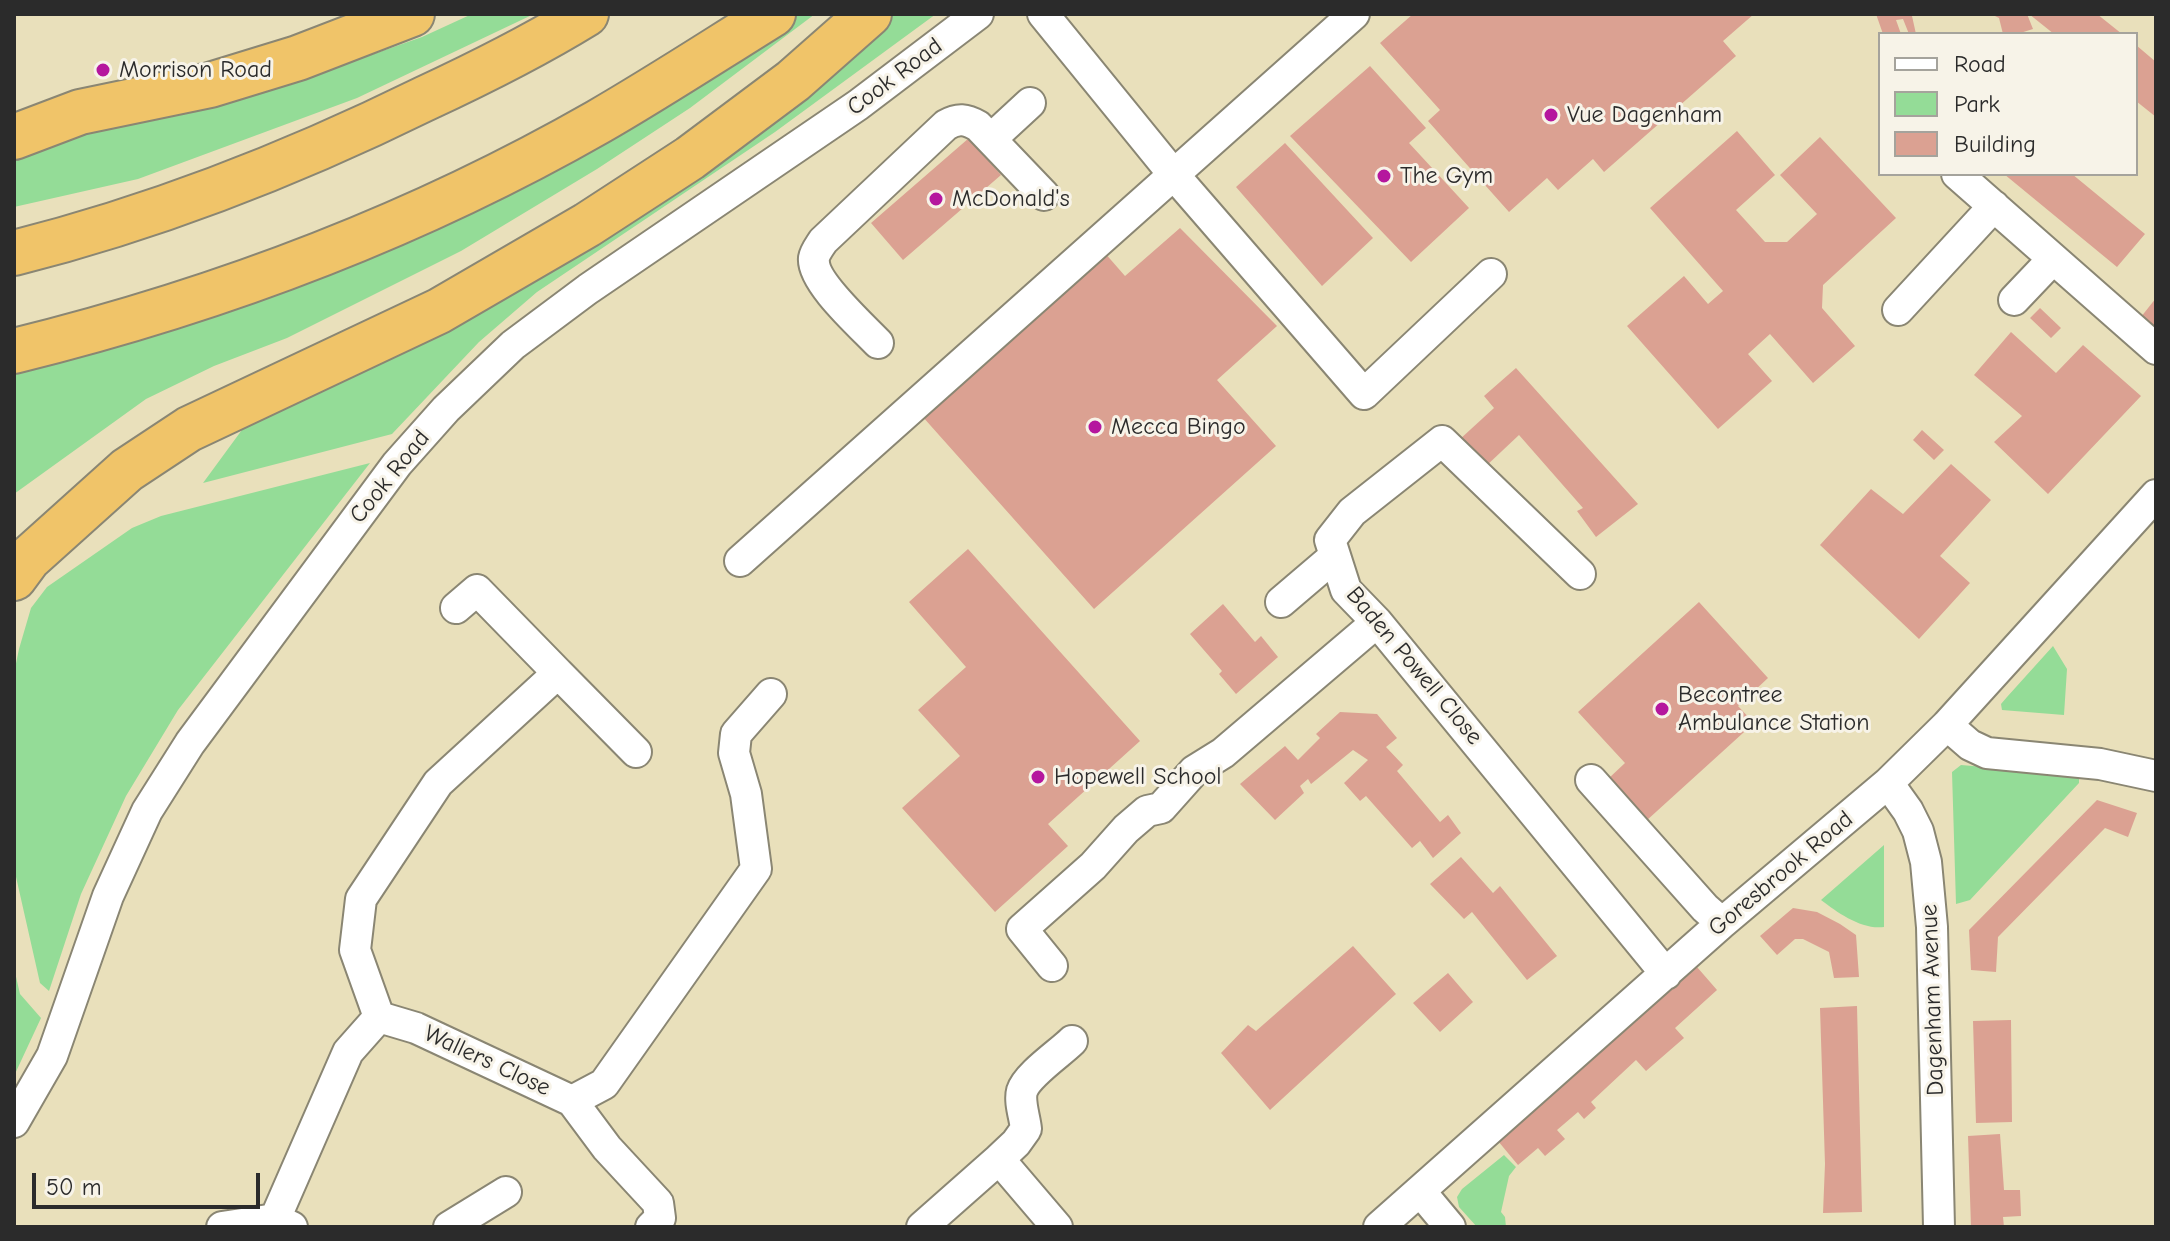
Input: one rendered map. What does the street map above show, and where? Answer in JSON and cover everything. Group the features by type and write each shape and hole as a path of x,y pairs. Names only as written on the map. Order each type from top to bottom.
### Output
{"highway":[{"path":"14,137 80,112 210,85 283,63 412,14"},
{"path":"14,253 195,199 332,145 533,47 586,14"},
{"path":"14,351 95,331 237,285 383,229 491,178 598,122 773,14"},
{"path":"14,578 28,559 127,470 189,429 439,311 587,225 690,158 781,90 869,14"}],"street":[{"name":"Cook Road","path":"14,1122 52,1056 108,896 147,811 200,730 397,464 446,409 513,345 588,289 846,114 978,14"},
{"path":"1043,14 1174,175 1364,394 1491,274"},
{"path":"740,561 1354,14"},
{"path":"991,139 1030,103"},
{"path":"878,343 825,286 815,268 814,255 823,241 946,125 956,119 969,120 1044,195"},
{"path":"1959,176 2156,349"},
{"path":"1898,310 1994,206"},
{"path":"2014,300 2053,259"},
{"path":"1281,602 1335,556 1330,540 1352,512 1442,441 1580,574"},
{"name":"Goresbrook Road","path":"1379,1227 1722,923 1888,783 1947,725 2156,495"},
{"name":"Baden Powell Close","path":"1335,556 1346,590 1377,622 1666,974"},
{"path":"456,608 477,590 636,752"},
{"path":"1052,966 1022,929 1093,866 1126,829 1147,811 1161,808 1194,771 1223,753 1377,622"},
{"path":"222,1227 284,1223 348,1052 379,1017 355,950 361,899 438,783 558,673"},
{"name":"Wallers Close","path":"379,1017 416,1028 572,1101 604,1084 756,869 746,794 734,753 736,734 771,694"},
{"path":"1947,725 1970,745 1987,753 2100,764 2156,776"},
{"path":"1591,780 1705,908 1722,923"},
{"name":"Dagenham Avenue","path":"1888,783 1918,831 1926,862 1932,927 1939,1227"},
{"path":"922,1227 1016,1143 1026,1129 1022,1091 1028,1081 1072,1041"},
{"path":"572,1101 607,1148 658,1203 660,1218 651,1227"},
{"path":"999,1159 1057,1227"},
{"path":"1420,1191 1450,1227"},
{"path":"449,1227 506,1192"}],"green space":[{"path":"472,14 534,14 357,98 138,179 14,207 14,144 311,76 422,37"},
{"path":"790,14 815,14 690,108 597,169 461,251 287,338 214,366 146,399 14,494 14,371 106,348"},
{"path":"877,14 936,14 775,132 537,292 479,342 392,434 203,483 258,408"},
{"path":"370,463 178,710 126,796 81,894 49,991 40,983 14,868 14,673 31,608 47,587 132,528 161,516"},
{"path":"2053,646 2067,669 2064,715 2002,710 2001,704"},
{"path":"1961,765 2079,775 2079,783 1970,900 1956,904 1952,772"},
{"path":"1884,845 1884,927 1859,923 1821,900"},
{"path":"14,968 20,994 41,1018 14,1076"},
{"path":"1504,1155 1516,1167 1509,1176 1501,1212 1506,1227 1477,1227 1459,1207 1457,1197 1462,1189"}],"building":[{"name":"Vue Dagenham","path":"1413,14 1754,14 1723,41 1736,56 1604,172 1593,159 1558,190 1547,178 1509,212 1428,121 1440,110 1380,43"},
{"path":"1876,14 1912,16 1916,32 1908,32 1903,19 1896,20 1900,32 1882,32"},
{"path":"1991,14 2027,14 2033,29 2002,32 1999,18"},
{"path":"2029,14 2097,14 2120,32 2052,32"},
{"path":"2138,47 2156,62 2156,117 2138,103"},
{"name":"The Gym","path":"1370,66 1426,128 1409,143 1469,208 1411,262 1290,136"},
{"path":"1737,131 1775,175 1736,210 1765,242 1787,242 1817,214 1780,175 1820,137 1896,218 1823,285 1822,308 1855,346 1813,383 1770,334 1748,354 1772,381 1718,429 1627,326 1684,276 1708,304 1723,291 1650,208"},
{"name":"McDonald's","path":"969,138 1001,175 903,260 871,223"},
{"path":"1285,143 1373,238 1322,286 1236,187"},
{"path":"2006,176 2074,176 2145,234 2117,267"},
{"name":"Mecca Bingo","path":"1180,228 1277,326 1217,380 1276,446 1094,609 914,407 1097,244 1125,276"},
{"path":"2156,298 2156,338 2137,322"},
{"path":"2040,308 2061,328 2051,338 2030,318"},
{"path":"2011,332 2056,373 2083,345 2141,396 2048,494 1994,442 2022,416 1974,375"},
{"path":"1516,368 1638,504 1596,537 1577,511 1583,508 1519,435 1485,467 1459,440 1494,408 1484,396"},
{"path":"1922,430 1944,450 1934,460 1913,440"},
{"path":"1951,464 1991,500 1940,556 1970,583 1919,639 1820,545 1871,489 1903,514"},
{"path":"968,549 1140,741 1048,824 1068,846 995,912 902,808 960,756 918,710 966,667 909,602"},
{"name":"Becontree Ambulance Station","path":"1699,602 1768,678 1738,706 1754,723 1646,821 1608,779 1625,763 1578,712"},
{"path":"1223,604 1255,642 1261,636 1278,657 1236,694 1219,674 1222,671 1190,634"},
{"path":"1340,712 1377,714 1397,738 1386,747 1403,765 1397,771 1440,822 1448,815 1461,833 1433,858 1420,841 1412,848 1366,796 1360,801 1344,783 1368,760 1353,750 1311,784 1308,779 1300,786 1304,793 1275,820 1240,784 1285,746 1298,760 1320,738 1316,734"},
{"path":"2097,800 2137,813 2128,837 2105,828 1998,937 1996,972 1971,970 1969,930"},
{"path":"1461,857 1493,893 1500,886 1557,956 1527,980 1472,912 1464,919 1430,884"},
{"path":"1793,908 1817,912 1856,935 1859,977 1834,978 1829,952 1803,939 1795,939 1777,955 1760,936"},
{"path":"1353,946 1396,994 1270,1110 1221,1053 1248,1025 1256,1031"},
{"path":"1697,967 1717,990 1675,1028 1684,1038 1646,1071 1636,1060 1591,1102 1596,1108 1584,1119 1578,1112 1557,1130 1565,1139 1545,1156 1538,1148 1518,1165 1498,1141"},
{"path":"1448,973 1473,1002 1440,1032 1413,1003"},
{"path":"1857,1006 1862,1212 1823,1213 1825,1164 1820,1008"},
{"path":"2011,1020 2012,1122 1976,1123 1973,1021"},
{"path":"2000,1134 2004,1190 2020,1190 2021,1216 2003,1217 2004,1227 1971,1227 1968,1136"}],"place":[{"name":"Morrison Road","path":"103,70"},
{"name":"Vue Dagenham","path":"1551,115"},
{"name":"The Gym","path":"1384,176"},
{"name":"McDonald's","path":"936,199"},
{"name":"Mecca Bingo","path":"1095,427"},
{"name":"Becontree Ambulance Station","path":"1662,709"},
{"name":"Hopewell School","path":"1038,777"}]}
